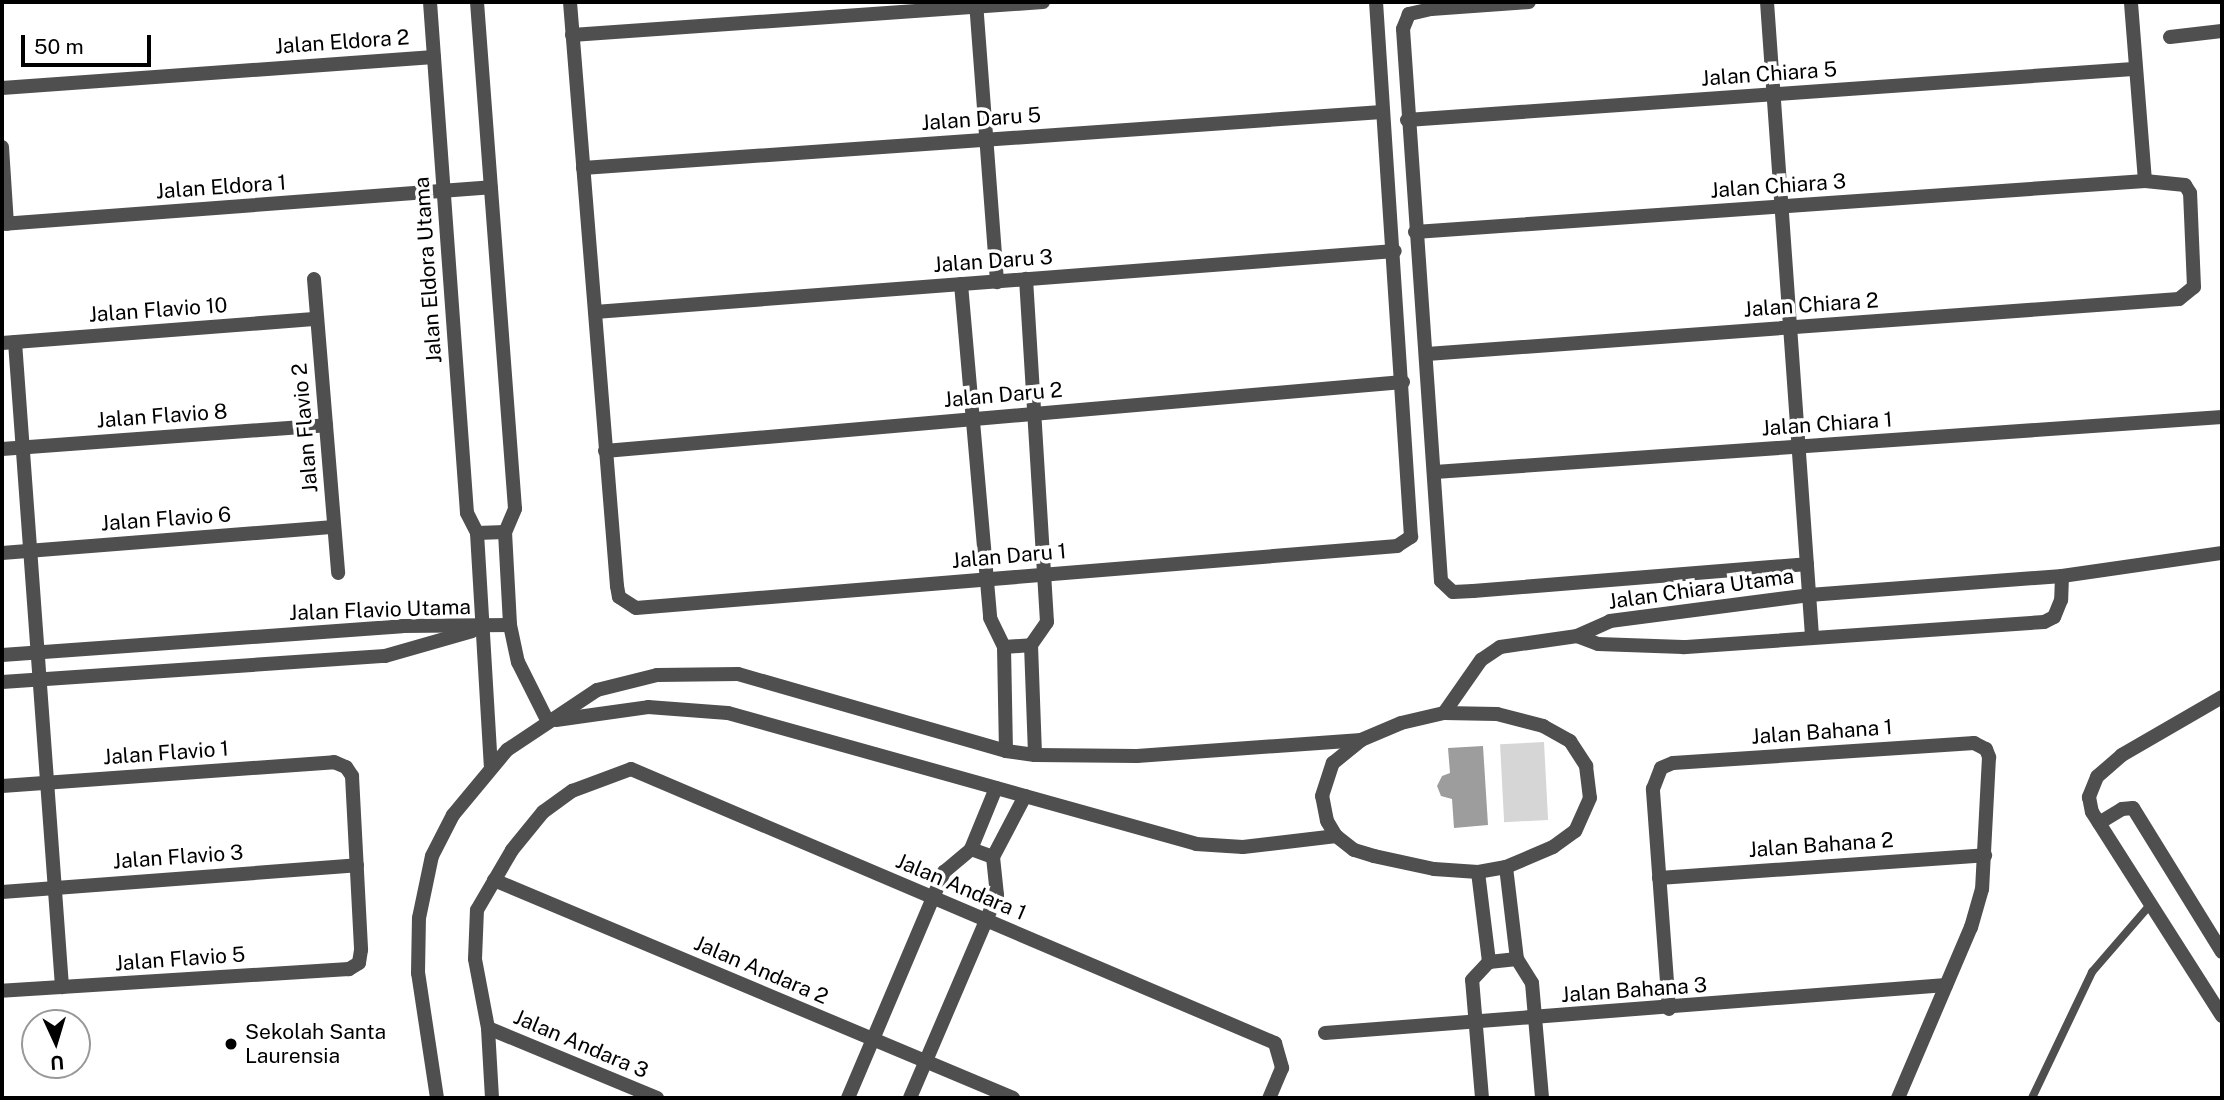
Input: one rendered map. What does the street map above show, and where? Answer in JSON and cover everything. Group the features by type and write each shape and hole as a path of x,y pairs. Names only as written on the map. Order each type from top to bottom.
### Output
{"street":[{"name":"Jalan Eldora Utama","path":"430,2 467,513 477,533 491,766"},
{"path":"477,2 515,509 505,532 510,625 518,662 548,722"},
{"path":"570,2 606,451"},
{"path":"572,35 976,4 1042,2"},
{"path":"1376,2 1403,382"},
{"path":"1435,472 1402,52 1409,14 1529,2"},
{"path":"1767,2 1812,636"},
{"path":"2131,2 2133,69 2145,181"},
{"path":"976,4 997,282"},
{"path":"2170,37 2222,31"},
{"name":"Jalan Eldora 2","path":"2,88 433,57"},
{"name":"Jalan Chiara 5","path":"1407,120 2133,69"},
{"name":"Jalan Daru 5","path":"583,168 1382,111"},
{"path":"2,147 5,224"},
{"name":"Jalan Chiara 3","path":"1415,232 2145,181 2185,185 2190,193 2194,287"},
{"name":"Jalan Eldora 1","path":"5,224 491,187"},
{"name":"Jalan Daru 3","path":"595,312 1395,251"},
{"name":"Jalan Flavio 2","path":"314,279 338,573"},
{"path":"1026,279 1046,622 1031,645 1035,755"},
{"path":"961,284 990,618 1004,647 1006,751"},
{"name":"Jalan Chiara 2","path":"1427,354 2179,299 2194,287"},
{"name":"Jalan Flavio 10","path":"8,343 317,319"},
{"path":"8,343 22,447 62,987"},
{"name":"Jalan Daru 2","path":"606,451 1403,382"},
{"name":"Jalan Daru 1","path":"606,451 617,586 626,605 636,608 1397,546 1411,537 1403,382"},
{"name":"Jalan Chiara 1","path":"1435,472 2222,417"},
{"name":"Jalan Flavio 8","path":"2,449 326,425"},
{"name":"Jalan Chiara Utama","path":"1435,472 1441,581 1453,592 1807,565"},
{"name":"Jalan Flavio 6","path":"2,553 334,527"},
{"path":"477,533 505,532"},
{"name":"Jalan Chiara Utama","path":"1577,636 1610,621 1809,595 2062,576 2222,553"},
{"name":"Jalan Chiara Utama","path":"1577,636 1598,643 1654,646 2044,622 2054,617 2061,600 2062,576"},
{"path":"1654,646 1648,626 1656,616"},
{"path":"484,627 510,625"},
{"name":"Jalan Flavio Utama","path":"2,655 402,626 484,627"},
{"name":"Jalan Flavio Utama","path":"2,682 385,656 484,627"},
{"path":"1444,713 1481,660 1500,647 1577,636"},
{"path":"1004,647 1031,645"},
{"path":"437,1098 418,973 419,918 432,856 453,815 491,766 548,722 597,690 622,681 694,672 738,674 1006,751 1035,755 1138,755 1362,740"},
{"path":"2222,697 2106,767 2088,797 2111,842 2222,1016"},
{"path":"548,722 648,707 728,713 1196,844 1243,847 1336,836"},
{"path":"1444,713 1497,714 1543,726 1570,741 1586,766 1590,798 1575,831 1553,847 1506,867 1478,872 1374,856 1354,850 1336,836 1327,821 1325,780 1333,763 1362,740 1401,723 1444,713"},
{"name":"Jalan Bahana 1","path":"1659,878 1653,789 1661,768 1673,763 1973,743 1986,749 1985,855"},
{"name":"Jalan Flavio 1","path":"2,786 334,762 352,776 357,865"},
{"name":"Jalan Andara 1","path":"494,880 542,812 572,791 631,769 1275,1043 1282,1068 1269,1098"},
{"path":"848,1098 944,872 971,849 996,788"},
{"path":"910,1098 988,921 997,895 993,858 1025,796"},
{"path":"2096,817 2122,808 2133,808 2222,952"},
{"path":"971,849 993,858"},
{"path":"1898,1098 1970,927 1985,855"},
{"name":"Jalan Bahana 2","path":"1659,878 1985,855"},
{"name":"Jalan Flavio 3","path":"2,892 357,865"},
{"name":"Jalan Flavio 5","path":"2,991 349,969 359,963 357,865"},
{"path":"1506,867 1517,959 1532,983 1542,1098"},
{"path":"1478,872 1489,962"},
{"path":"1659,878 1669,1009"},
{"path":"492,1098 488,1028 475,959 477,910 494,880"},
{"name":"Jalan Andara 2","path":"494,880 1013,1098"},
{"path":"1482,1098 1472,980 1489,962 1517,959"},
{"name":"Jalan Bahana 3","path":"1325,1033 1669,1009 1946,985"},
{"name":"Jalan Andara 3","path":"488,1028 657,1098"}],"lane":[{"path":"2032,1098 2092,972 2150,905"}],"shaded area":[{"path":"1544,742 1548,820 1504,822 1500,744"},
{"path":"1483,746 1488,825 1454,828 1452,799 1441,796 1437,786 1442,776 1450,773 1448,748"}],"place":[{"name":"Sekolah Santa Laurensia","path":"231,1044"}]}
